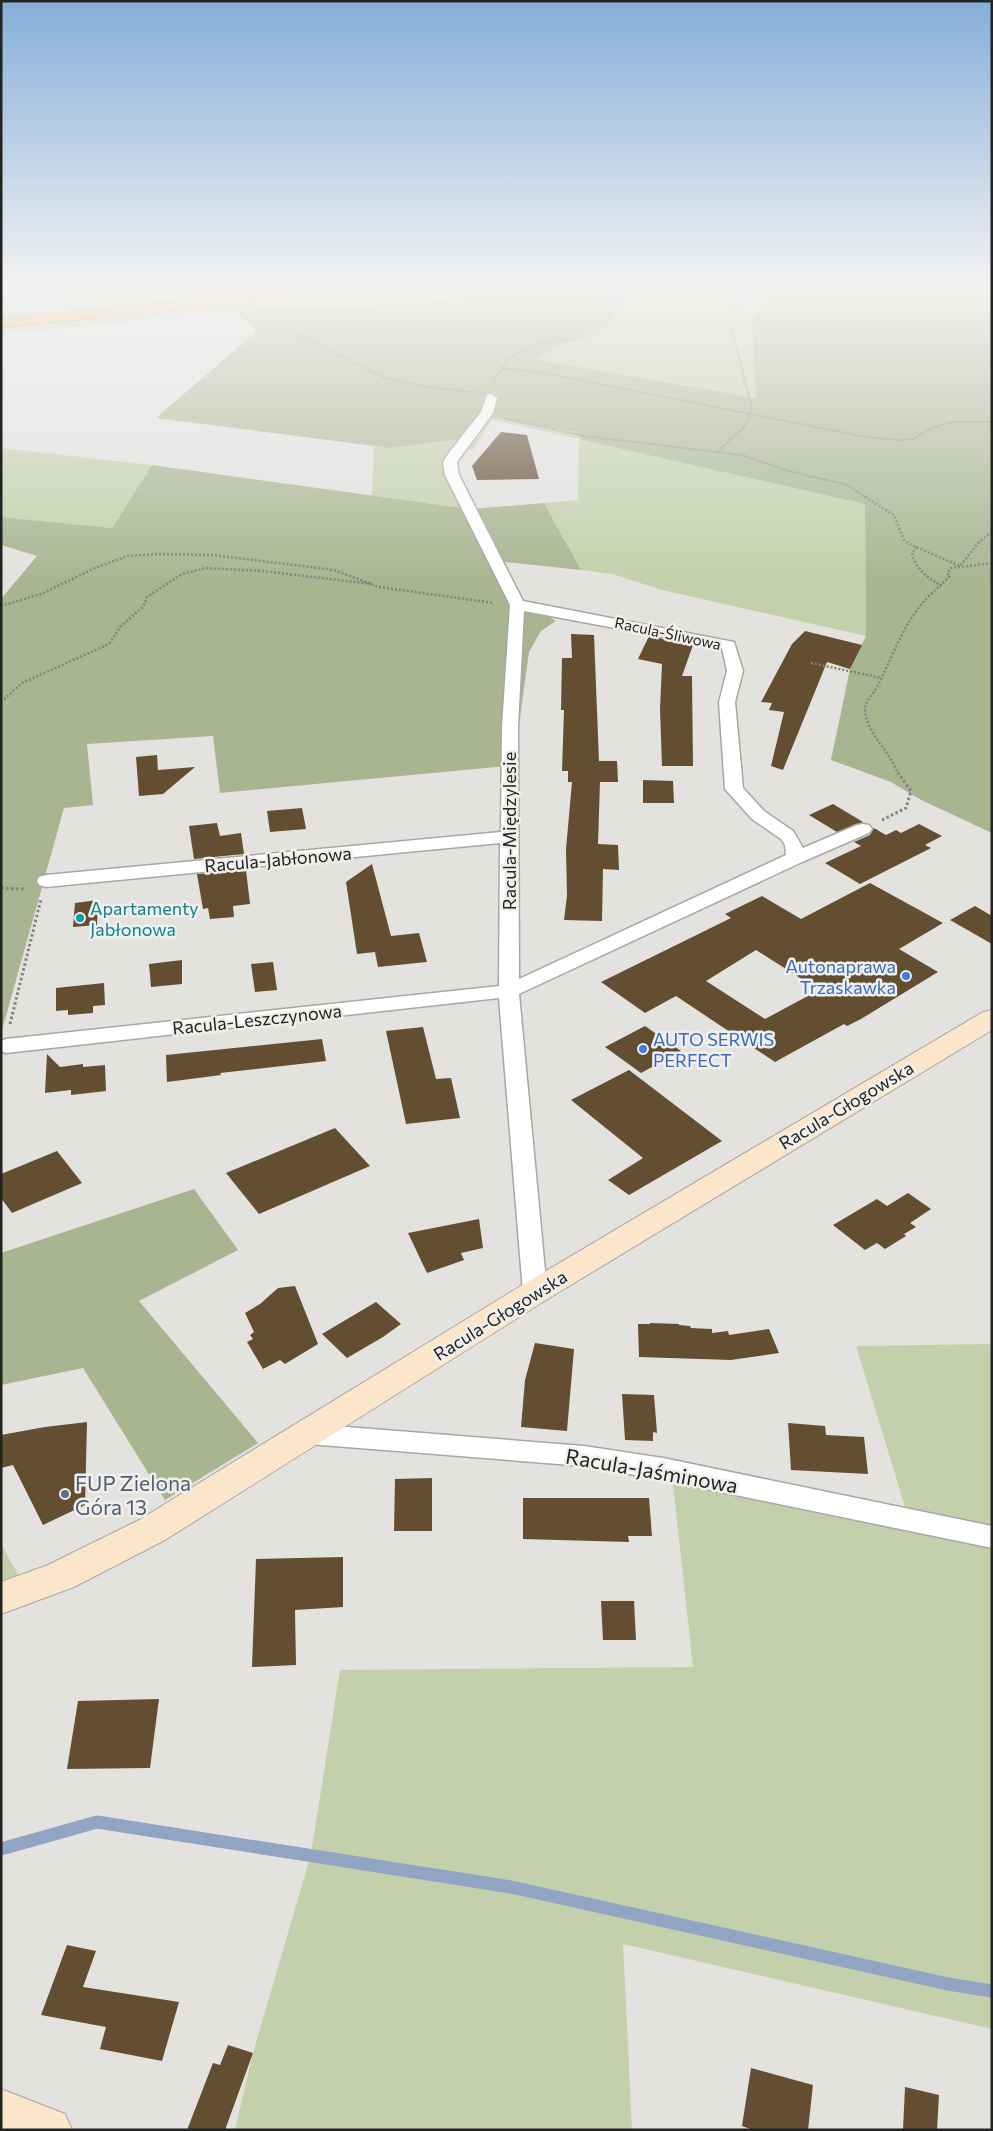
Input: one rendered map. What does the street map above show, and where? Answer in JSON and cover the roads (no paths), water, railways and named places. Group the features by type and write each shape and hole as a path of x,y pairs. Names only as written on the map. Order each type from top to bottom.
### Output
{"street":[{"name":"Racula-Międzylesie","path":"489,405 450,462 452,470 517,605 510,727 509,991 535,1292"},
{"name":"Racula-Śliwowa","path":"517,605 729,645 735,671 727,702 734,789 758,815 787,835 794,845 795,858"},
{"path":"509,991 795,858 864,829"},
{"name":"Racula-Jabłonowa","path":"46,881 509,838"},
{"name":"Racula-Leszczynowa","path":"6,1046 509,991"},
{"name":"Racula-Głogowska","path":"1,1598 61,1576 152,1530 535,1292 992,1018"},
{"name":"Racula-Jaśminowa","path":"309,1434 584,1456 663,1469 992,1537"},
{"path":"1,2112 48,2130"}],"waterway":[{"path":"1,1849 97,1822 511,1887 948,1984 992,1991"}],"place":[{"name":"Apartamenty Jabłonowa","path":"80,918"},
{"name":"Autonaprawa Trzaskawka","path":"906,976"},
{"name":"AUTO SERWIS PERFECT","path":"643,1049"},
{"name":"FUP Zielona Góra 13","path":"65,1494"}]}
